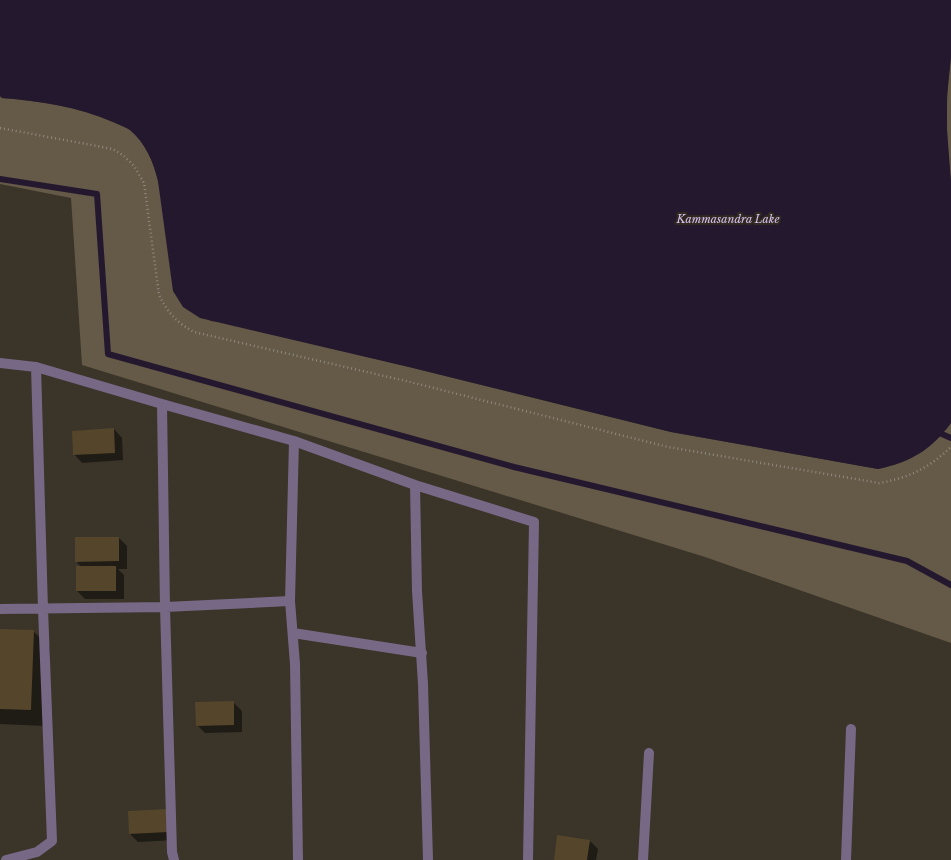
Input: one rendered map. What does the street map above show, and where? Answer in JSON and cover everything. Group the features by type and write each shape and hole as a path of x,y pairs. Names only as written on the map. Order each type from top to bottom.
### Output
{"street":[{"path":"0,363 36,367 294,441 415,485 534,522 528,860"},
{"path":"6,860 37,852 52,841 36,367"},
{"path":"162,404 165,607 172,844 174,860"},
{"path":"294,441 290,601 295,664 298,860"},
{"path":"415,485 417,591 422,653 428,860"},
{"path":"0,609 165,607 290,601"},
{"path":"293,633 422,653"},
{"path":"846,860 851,728"},
{"path":"643,860 649,753"}],"path":[{"path":"0,128 114,149 134,166 144,183 159,295 165,308 172,317 194,332 406,381 668,447 879,483 896,480 911,475 938,459 951,447"}],"shaded area":[{"path":"951,57 951,182 947,120"},
{"path":"0,96 2,98 31,101 86,112 130,130 140,140 154,167 210,321 221,322 409,367 671,432 878,469 901,463 919,453 936,440 951,423 951,643 705,557 82,365 71,198 0,184"}],"water":[{"name":"Kammasandra Lake","path":"0,0 951,0 951,57 947,96 947,130 951,182 951,423 936,441 919,454 901,463 878,469 671,432 409,367 200,318 183,307 173,291 158,181 148,153 140,140 130,130 86,112 31,101 2,98 0,96"}],"building":[{"path":"114,428 115,453 73,455 72,431"},
{"path":"75,537 119,537 119,561 75,562"},
{"path":"76,566 116,566 116,591 76,591"},
{"path":"0,629 34,630 31,710 0,709"},
{"path":"234,701 234,725 196,726 195,702"},
{"path":"167,809 168,832 129,834 128,811"},
{"path":"557,835 590,840 587,860 554,860"}],"waterway":[{"path":"0,179 97,194 108,354 514,467 907,561 951,585"},
{"path":"935,431 951,438"}]}
